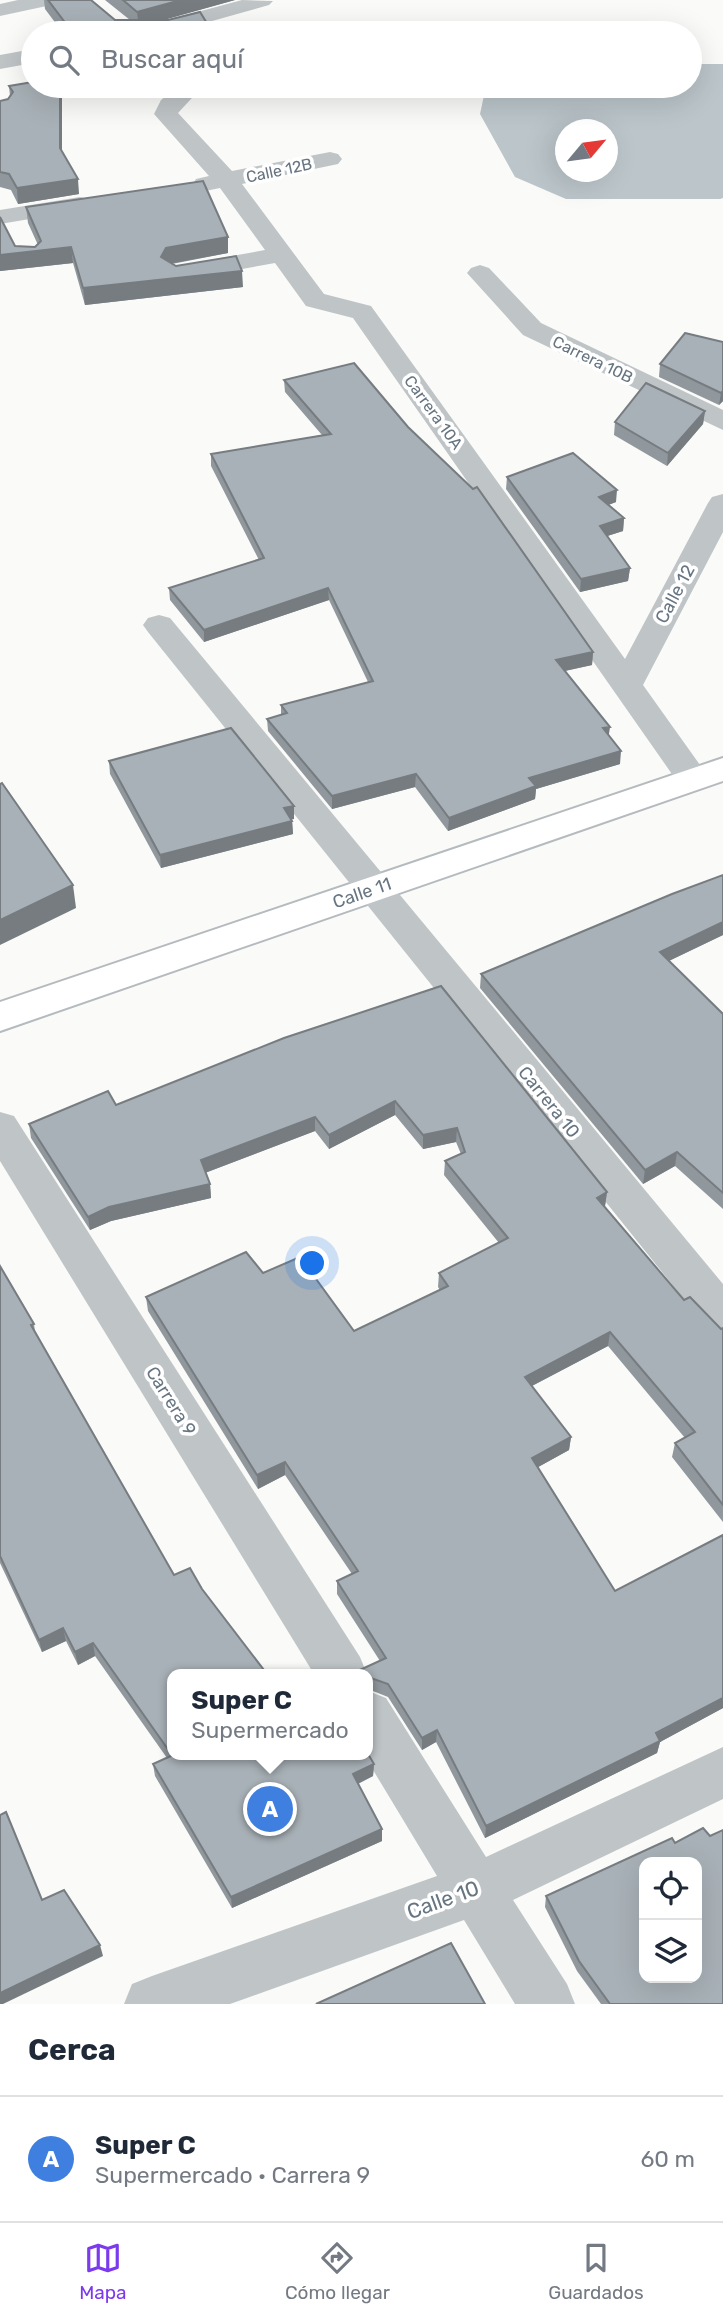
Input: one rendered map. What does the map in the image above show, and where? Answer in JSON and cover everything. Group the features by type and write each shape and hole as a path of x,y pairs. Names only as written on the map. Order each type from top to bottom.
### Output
{"main road":[{"name":"Calle 11","path":"0,1017 708,774"}],"street":[{"path":"0,10 48,0"},
{"path":"248,21 262,1"},
{"path":"190,21 262,1"},
{"path":"0,62 21,58"},
{"name":"Carrera 10A","path":"177,98 169,105 166,114 227,181 315,300 362,312 627,685 708,774"},
{"name":"Calle 12B","path":"187,187 330,159"},
{"path":"8,216 106,200"},
{"path":"177,272 283,254"},
{"name":"Carrera 10B","path":"480,273 532,329 723,421"},
{"name":"Calle 12","path":"627,685 723,503"},
{"name":"Carrera 10","path":"159,625 723,1315"},
{"name":"Carrera 9","path":"0,1127 339,1669"},
{"path":"373,1723 547,2004"},
{"name":"Calle 10","path":"152,2004 477,1889 723,1772"}],"shaded area":[{"path":"702,64 723,64 723,198 566,199 515,177 480,114 483,98 702,98"}],"building":[{"path":"48,0 91,0 115,20 168,20 200,12 206,21 64,21"},
{"path":"123,0 181,0 137,12"},
{"path":"21,84 21,98 60,98 60,148 78,179 17,188 9,174 0,172 0,101 8,99 13,92 9,86"},
{"path":"203,181 228,237 166,248 161,257 176,266 236,256 242,271 83,288 71,247 0,255 0,217 15,246 35,247 41,241 26,207"},
{"path":"685,333 723,342 721,393 660,364"},
{"path":"354,363 408,427 473,489 477,487 593,652 556,660 610,727 603,728 621,751 529,778 536,786 449,818 416,774 332,796 267,719 287,713 281,705 373,681 328,588 204,630 169,588 264,558 211,454 331,434 284,380"},
{"path":"646,383 705,411 668,453 615,422"},
{"path":"573,453 617,490 599,497 624,518 600,526 630,568 581,579 507,477"},
{"path":"231,728 294,806 284,808 292,821 160,855 109,761"},
{"path":"2,783 73,885 0,920 0,784"},
{"path":"723,875 723,922 660,952 723,1014 723,1193 677,1152 645,1170 481,974"},
{"path":"441,986 607,1192 597,1198 684,1300 690,1297 723,1328 723,1505 675,1443 695,1432 610,1332 525,1377 571,1437 532,1458 615,1591 723,1535 723,1698 656,1733 660,1741 486,1826 437,1730 422,1738 388,1684 373,1679 373,1669 362,1669 386,1658 337,1581 358,1571 285,1462 257,1475 146,1297 246,1252 263,1273 300,1257 354,1331 448,1286 439,1273 508,1238 445,1161 465,1152 457,1128 423,1135 395,1101 329,1135 315,1117 201,1160 210,1184 109,1207 88,1217 29,1124 108,1091 116,1105 284,1038"},
{"path":"0,1266 174,1575 190,1568 202,1589 263,1669 167,1669 167,1748 93,1643 75,1652 63,1628 39,1640 0,1556"},
{"path":"167,1758 167,1760 372,1760 374,1764 353,1774 382,1829 231,1897 153,1764"},
{"path":"6,1812 42,1900 64,1890 100,1945 0,1993 0,1815"},
{"path":"703,1828 710,1836 723,1830 723,2004 610,2004 579,1961 546,1896 672,1838 675,1843"},
{"path":"451,1943 485,2004 316,2004"}],"place":[{"name":"Super C","path":"270,1809"}]}
